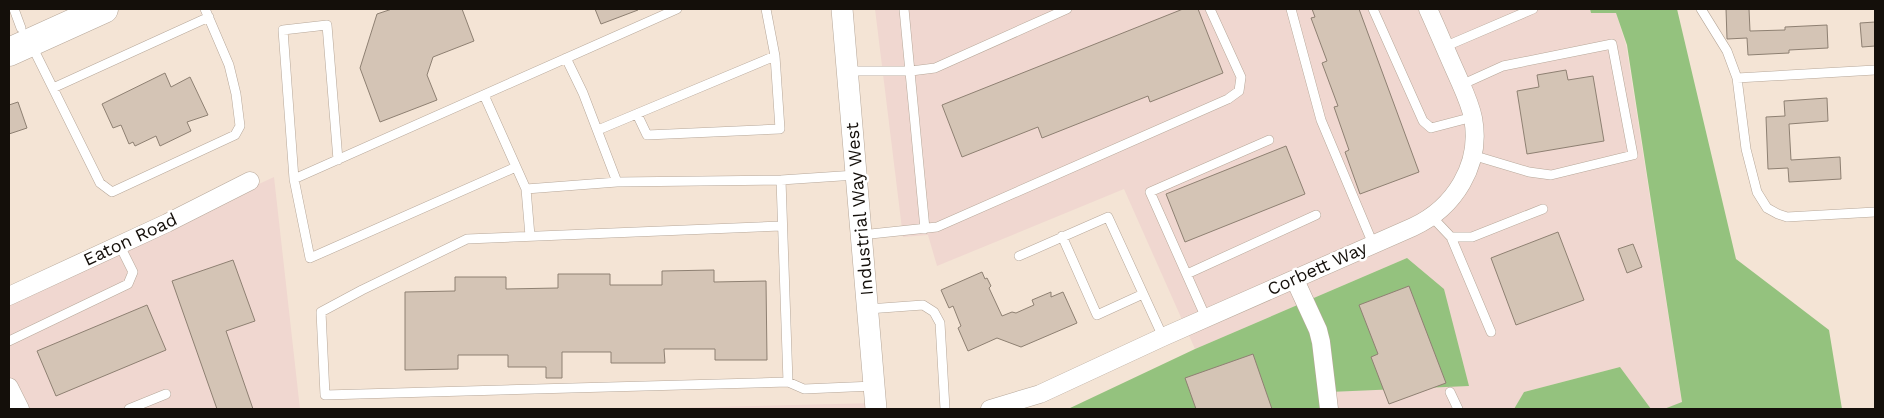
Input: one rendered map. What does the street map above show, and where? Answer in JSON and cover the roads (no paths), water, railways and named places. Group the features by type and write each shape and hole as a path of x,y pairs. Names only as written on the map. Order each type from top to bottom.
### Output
{"main road":[{"path":"17,33 63,9"},
{"path":"17,33 104,9"}],"street":[{"name":"Industrial Way West","path":"842,9 876,409"},
{"name":"Corbett Way","path":"990,409 1040,394 1162,337 1414,227 1432,217 1450,202 1460,188 1472,155 1474,144 1473,117 1428,9"},
{"name":"Eaton Road","path":"9,296 250,181"},
{"path":"1295,280 1318,330 1329,409"},
{"path":"9,387 15,407"}],"lane":[{"path":"294,179 677,9"},
{"path":"637,114 647,135 780,129 775,56 766,9"},
{"path":"904,9 925,229"},
{"path":"847,70 935,68 1067,9"},
{"path":"861,235 937,227 1228,99 1239,91 1241,77 1210,9"},
{"path":"1291,9 1321,120 1374,244"},
{"path":"1373,9 1423,121 1431,128 1473,117"},
{"path":"1444,47 1533,9"},
{"path":"1701,9 1726,51 1737,78 1746,149 1757,192 1768,208 1778,214 1787,216 1875,212"},
{"path":"17,33 53,88 100,183 112,192 235,135 240,126 236,94 229,65 207,13 53,88"},
{"path":"338,160 327,25 283,30 294,179 310,258 516,167"},
{"path":"1461,85 1503,66 1612,44 1633,154 1551,175 1529,172 1472,155"},
{"path":"598,130 775,56"},
{"path":"566,58 583,93 617,182"},
{"path":"1737,78 1875,70"},
{"path":"484,95 526,189 530,236"},
{"path":"1206,318 1150,192 1269,140"},
{"path":"526,189 617,182 781,180 856,175"},
{"path":"781,180 781,226 788,382"},
{"path":"1451,237 1472,237 1543,209"},
{"path":"1186,274 1316,215"},
{"path":"1019,256 1108,216 1162,337"},
{"path":"1432,217 1451,237 1491,332"},
{"path":"781,226 467,239 321,312 325,394 788,382 804,389 874,386"},
{"path":"1062,236 1097,315 1144,294"},
{"path":"9,341 128,284 133,272 119,244"},
{"path":"867,309 923,305 934,312 940,324 944,409"},
{"path":"1450,392 1458,409"},
{"path":"129,409 166,394"}]}
